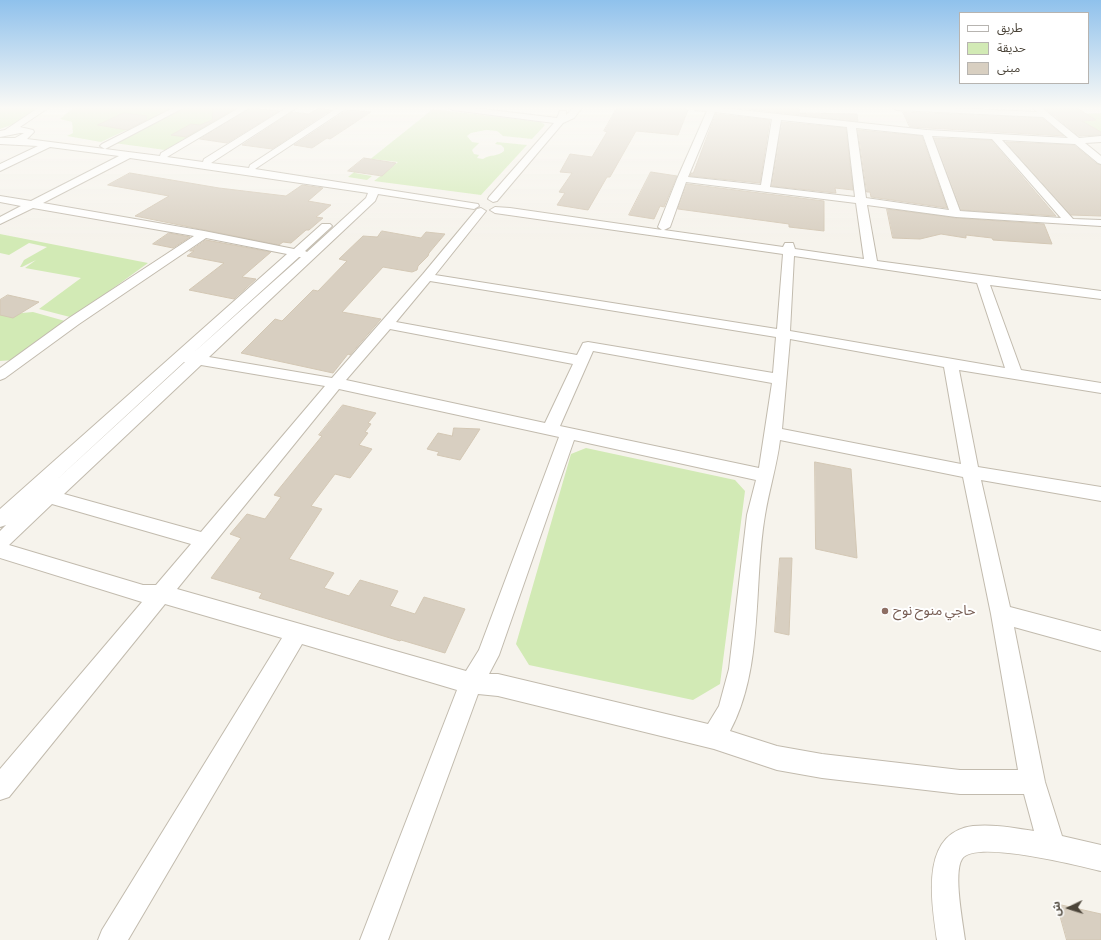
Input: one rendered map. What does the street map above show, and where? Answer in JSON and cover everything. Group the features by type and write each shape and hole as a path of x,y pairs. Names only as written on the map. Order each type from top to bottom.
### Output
{"street":[{"path":"0,168 33,152"},
{"path":"132,152 488,205 664,227 789,248"},
{"path":"0,221 132,152 164,154 253,167 312,178"},
{"path":"164,154 168,152"},
{"path":"207,161 222,152"},
{"path":"253,167 276,152"},
{"path":"0,788 336,383 534,152"},
{"path":"664,227 694,152"},
{"path":"765,189 771,152"},
{"path":"855,152 861,202 871,260"},
{"path":"934,152 956,214"},
{"path":"1008,152 1070,222"},
{"path":"1089,152 1101,161"},
{"path":"682,179 956,214 1101,223"},
{"path":"0,520 295,253 349,212 370,199 377,188"},
{"path":"0,199 204,234 311,256"},
{"path":"488,205 510,211 871,260 1101,288"},
{"path":"0,542 311,256 349,212"},
{"path":"1,373 74,321 204,234"},
{"path":"714,737 729,710 740,669 756,515 766,476 774,433 789,248"},
{"path":"871,260 982,280 1101,295"},
{"path":"427,277 783,334 1015,375 1101,388"},
{"path":"982,280 1015,375"},
{"path":"387,324 582,361"},
{"path":"374,940 471,683 488,655 588,346 779,379"},
{"path":"181,357 336,383 766,476"},
{"path":"951,364 970,472 991,572 1002,614 1033,782 1052,847"},
{"path":"774,433 970,472 1101,494"},
{"path":"50,496 206,541"},
{"path":"0,550 143,594 162,594 471,683 498,685 714,737 777,758 822,766 960,782 1033,782"},
{"path":"1002,614 1101,641"},
{"path":"112,940 297,633"},
{"path":"951,940 946,910 946,869 953,850 963,842 978,838 1052,847 1101,858"}],"green space":[{"path":"379,152 473,152 474,154 479,155 477,158 483,159 503,152 521,152 481,195 374,181 398,162 372,159 355,173 372,176 367,180 348,177"},
{"path":"0,234 148,263 14,360 0,361 0,315 33,312 65,321 70,317 39,309 81,278 25,268 36,260 20,267 24,260 47,247 29,243 9,255 0,253"},
{"path":"586,448 735,480 745,491 720,684 693,700 529,665 516,644 571,454"}],"building":[{"path":"595,152 624,152 610,177 607,177 588,210 557,205 565,193 559,192 572,173 560,172 570,154 592,157"},
{"path":"701,152 765,152 760,183 690,176 691,173 693,173"},
{"path":"777,152 849,152 853,190 835,188 836,193 772,186"},
{"path":"861,152 928,152 947,208 871,197 870,192 867,192"},
{"path":"939,152 1001,152 1056,216 961,210"},
{"path":"1015,152 1082,152 1097,164 1101,165 1101,216 1071,215"},
{"path":"364,158 396,163 382,176 348,171"},
{"path":"651,172 677,176 664,207 660,206 654,219 629,215"},
{"path":"130,173 219,188 286,196 302,185 323,188 308,201 331,205 316,217 323,218 309,230 306,230 291,243 283,242 279,245 135,216 169,196 108,185"},
{"path":"687,184 824,201 824,231 789,227 789,224 678,209"},
{"path":"887,209 956,218 1044,224 1052,244 993,240 992,238 966,235 966,238 941,234 920,239 893,238"},
{"path":"382,231 421,238 426,232 445,234 418,266 417,270 412,272 383,267 342,312 381,319 350,355 348,354 333,373 241,353 275,319 282,321 313,290 318,291 347,261 339,259 363,236 377,237"},
{"path":"169,233 190,237 173,248 153,244"},
{"path":"206,240 271,252 242,277 256,279 234,299 189,290 224,263 187,256 194,251 190,251"},
{"path":"8,295 39,302 13,318 0,315 0,300"},
{"path":"343,405 376,413 368,423 371,424 365,432 368,433 359,445 372,449 350,478 335,474 311,506 322,509 289,559 334,573 324,588 349,596 360,580 398,591 390,606 415,614 424,597 465,609 445,653 401,640 400,641 259,598 262,593 211,578 241,538 230,534 247,514 265,519 281,497 274,495 322,436 319,435"},
{"path":"454,428 480,429 460,460 437,455 439,452 427,449 438,433 452,436"},
{"path":"815,462 851,469 857,558 816,549"},
{"path":"780,558 792,558 789,635 775,632"},
{"path":"1057,904 1101,914 1101,940 1067,940"}],"place":[{"name":"حاجي منوح نوح","path":"885,611"}]}
